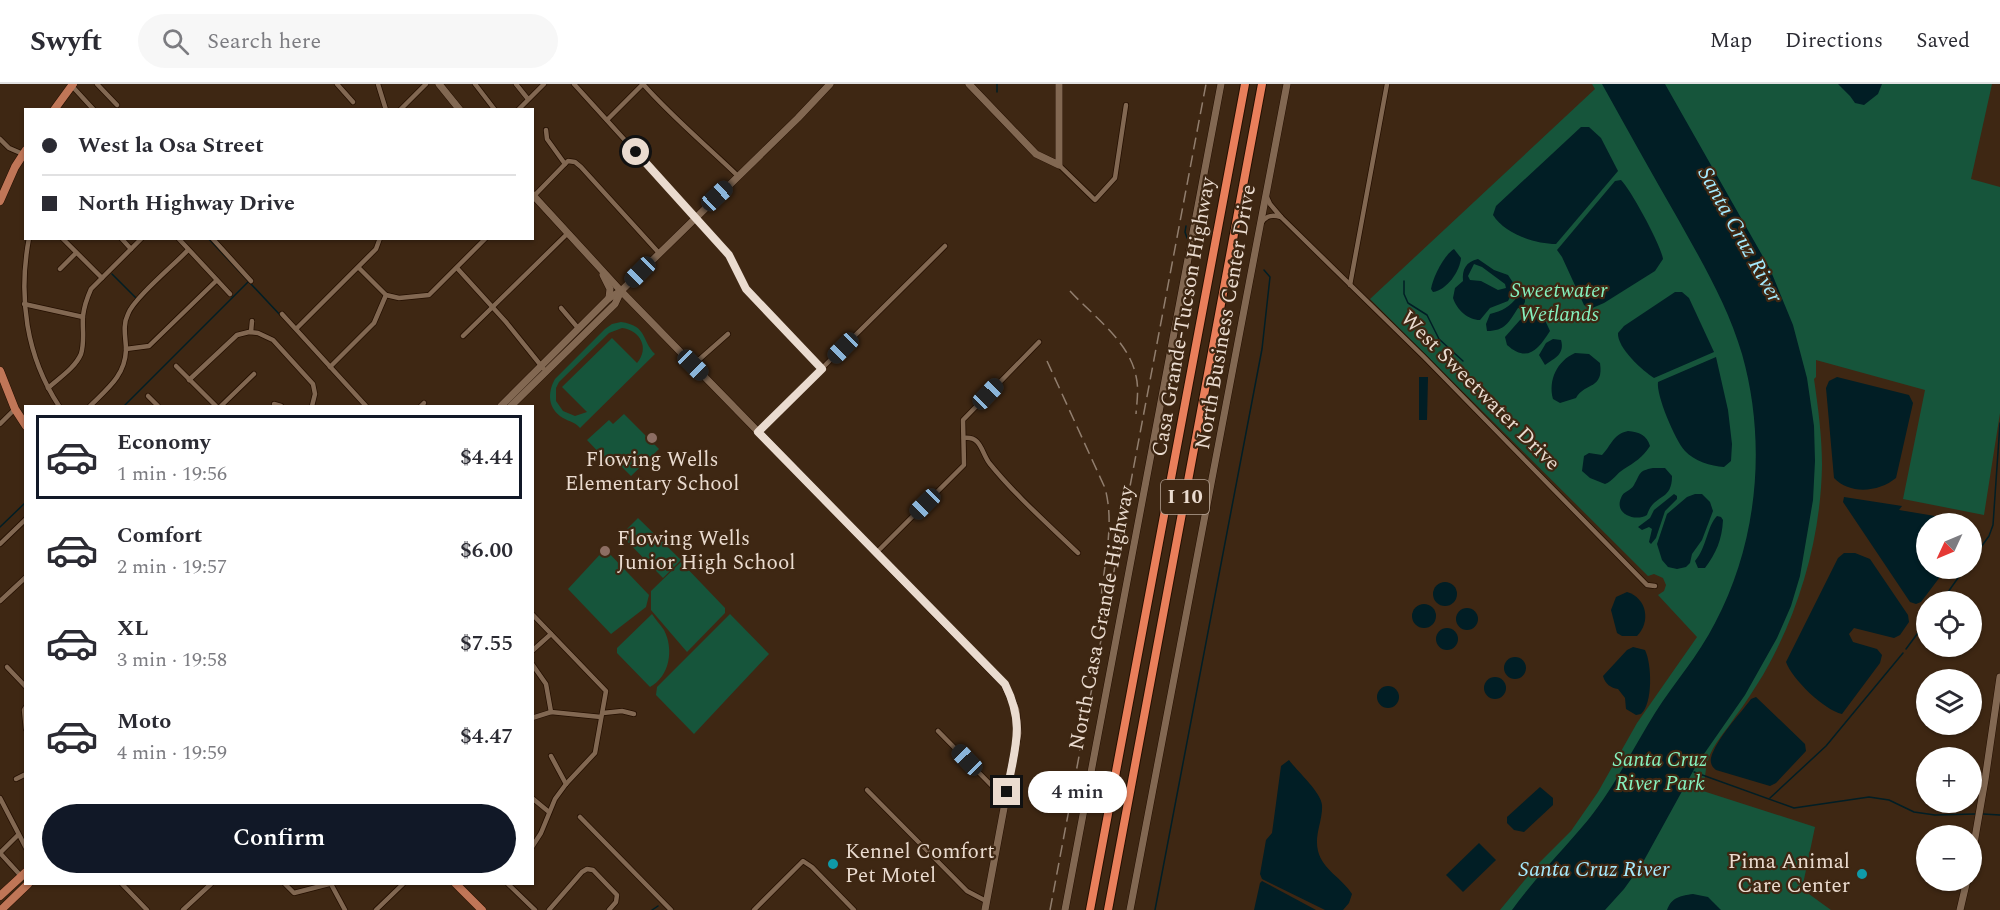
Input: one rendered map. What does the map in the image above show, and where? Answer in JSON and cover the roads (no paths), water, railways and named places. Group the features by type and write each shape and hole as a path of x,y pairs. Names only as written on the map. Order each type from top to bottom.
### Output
{"highway":[{"name":"Casa Grande-Tucson Highway","path":"1090,909 1245,84"},
{"name":"Casa Grande-Tucson Highway","path":"1108,910 1262,84"}],"main road":[{"path":"439,84 458,108"},
{"path":"512,405 578,328 609,298 621,291 830,84"},
{"path":"969,84 1036,154 1059,165 1059,84"},
{"name":"North Casa Grande Highway","path":"1065,910 1221,84"},
{"name":"North Business Center Drive","path":"1130,910 1287,84"},
{"path":"56,108 73,85"},
{"path":"0,198 24,152"},
{"path":"534,196 621,291 1005,684 1017,717 1018,733 985,910"},
{"path":"601,270 610,289 609,298"},
{"path":"502,405 615,304 621,291"},
{"path":"0,371 15,409 24,423"},
{"path":"1977,825 2000,677"},
{"path":"0,896 23,874"},
{"path":"1,910 27,885"},
{"path":"457,885 482,910"},
{"path":"1963,908 1965,891"}],"street":[{"path":"98,84 117,105"},
{"path":"337,84 353,102"},
{"path":"378,84 385,108"},
{"path":"402,108 426,84"},
{"path":"475,84 493,108"},
{"path":"516,84 528,99"},
{"path":"520,108 544,84"},
{"path":"574,84 729,255 746,289 822,369"},
{"path":"607,120 643,84 670,114 693,132 738,176"},
{"path":"1350,285 1387,84"},
{"path":"73,85 92,108"},
{"path":"1059,165 1095,200 1115,178 1126,105"},
{"path":"546,130 547,139 565,164"},
{"path":"0,139 9,147 24,152"},
{"path":"534,194 565,164 570,161 578,164 659,253"},
{"name":"West Sweetwater Drive","path":"1266,193 1270,204 1281,217 1424,357 1647,585 1655,586"},
{"path":"1260,224 1269,216 1281,217"},
{"path":"463,336 568,233"},
{"path":"29,240 23,283 29,336 48,388 58,405"},
{"path":"64,240 102,278"},
{"path":"123,240 131,249"},
{"path":"48,388 75,364 81,354 84,339 83,318 86,300 91,289 140,240"},
{"path":"180,240 230,294"},
{"path":"214,240 251,281"},
{"path":"297,328 376,249 379,240"},
{"path":"358,268 386,295 399,298 429,295 484,240"},
{"path":"758,432 945,246"},
{"path":"91,405 118,378 123,366 126,349 124,333 128,312 188,250"},
{"path":"60,269 76,253"},
{"path":"457,268 493,307 543,368"},
{"path":"1336,271 1352,268"},
{"path":"126,349 149,345 216,281"},
{"path":"330,367 374,324 386,295"},
{"path":"24,304 83,318"},
{"path":"561,309 578,328"},
{"path":"282,314 365,405"},
{"path":"251,332 252,321"},
{"path":"189,380 237,335 251,332 273,340 313,384 315,394 312,405"},
{"path":"693,365 728,334"},
{"path":"876,553 964,465 963,420 1039,342"},
{"path":"176,366 215,405"},
{"path":"222,405 254,374"},
{"path":"148,396 157,405"},
{"path":"0,424 15,409"},
{"path":"964,438 972,437 977,440 988,463 1078,553"},
{"path":"0,544 24,521"},
{"path":"0,601 24,579"},
{"path":"534,616 606,691 595,753 566,784 555,800 541,833 534,843"},
{"path":"534,649 551,634"},
{"path":"7,667 24,685"},
{"path":"534,667 546,684 551,712"},
{"path":"534,717 551,712 602,715 622,711 634,714"},
{"path":"938,731 995,789 1007,792"},
{"path":"551,756 566,784"},
{"path":"16,779 24,775"},
{"path":"867,790 967,891 986,901"},
{"path":"0,798 24,845"},
{"path":"534,800 549,812"},
{"path":"580,817 671,910"},
{"path":"18,835 0,853 23,874"},
{"path":"754,910 803,861 812,867 854,910"},
{"path":"549,910 588,867 620,897 609,910"},
{"path":"123,885 147,910"},
{"path":"183,910 207,885"},
{"path":"286,885 294,893 326,885"},
{"path":"331,885 345,910"},
{"path":"376,910 402,885"},
{"path":"509,885 535,910"}],"water":[{"name":"Santa Cruz River","path":"1602,84 1665,84 1770,269 1793,325 1807,378 1814,426 1813,500 1800,576 1791,606 1777,638 1745,695 1697,764 1642,864 1624,889 1605,910 1512,910 1597,808 1655,713 1709,635 1730,592 1741,559 1754,491 1756,456 1754,422 1750,388 1736,336 1705,268"},
{"path":"1838,84 1882,84 1878,94 1864,105 1855,103"},
{"path":"1581,127 1589,127 1601,138 1618,171 1556,244 1530,240 1505,228 1493,215 1496,206"},
{"path":"1621,180 1645,218 1663,259 1655,271 1604,303 1590,309 1584,305 1557,250 1615,181"},
{"path":"1454,249 1461,258 1458,269 1448,284 1433,292 1432,284 1437,273 1446,256"},
{"path":"1478,259 1494,270 1508,275 1514,284 1508,301 1490,308 1480,320 1464,314 1453,298 1455,288 1463,281 1466,267 1470,262","holes":["1474,264 1482,267 1505,284 1506,288 1498,290 1481,281 1470,280 1468,276"]},
{"path":"1675,292 1682,292 1689,298 1714,352 1654,378 1626,352 1618,333 1624,326"},
{"path":"1518,296 1525,299 1522,308 1518,308 1502,327 1487,331 1486,324 1490,314 1506,308"},
{"path":"1531,313 1544,318 1550,331 1532,352 1520,353 1507,345 1505,337 1520,320"},
{"path":"1553,339 1561,340 1562,349 1545,365 1539,355 1546,343"},
{"path":"1575,353 1589,354 1600,363 1599,378 1576,398 1560,403 1553,399 1553,378 1563,361"},
{"path":"1716,357 1728,410 1732,444 1731,461 1724,467 1693,458 1685,451 1667,417 1658,388 1658,382"},
{"path":"1419,377 1428,377 1427,420 1419,420"},
{"path":"1837,377 1909,395 1913,403 1896,478 1889,483 1865,490 1848,487 1834,478 1826,388 1829,381"},
{"path":"1628,431 1636,432 1647,439 1650,446 1644,454 1605,484 1590,478 1582,471 1584,456 1589,453 1602,455 1616,438"},
{"path":"1653,468 1665,468 1672,476 1669,490 1654,503 1647,515 1637,518 1627,515 1620,508 1622,496 1633,487 1642,472"},
{"path":"1674,494 1677,499 1665,511 1656,538 1651,544 1649,542 1652,529 1649,527 1642,530 1638,527"},
{"path":"1702,494 1710,502 1713,511 1702,540 1692,554 1690,563 1686,567 1677,569 1668,567 1662,560 1657,544 1667,514 1687,497"},
{"path":"1844,497 1902,506 1899,510 1917,513 1916,579 1938,579 1929,591 1916,591 1916,604 1910,602 1843,502"},
{"path":"1717,516 1723,520 1718,546 1705,568 1698,568 1695,561"},
{"path":"1844,553 1855,553 1870,559 1908,615 1909,622 1900,635 1894,638 1854,628 1849,634 1853,642 1877,649 1882,655 1880,663 1842,714 1826,707 1810,693 1795,677 1786,662 1838,558"},
{"path":"1445,582 1454,585 1457,594 1454,603 1445,606 1436,603 1433,594 1436,585"},
{"path":"1627,592 1639,599 1645,611 1644,624 1637,636 1622,636 1617,633 1611,610 1616,597"},
{"path":"1424,604 1429,605 1435,611 1435,621 1429,627 1424,628 1419,627 1413,621 1412,616 1413,611 1419,605"},
{"path":"1463,608 1471,608 1478,615 1478,623 1471,630 1463,630 1456,623 1456,615"},
{"path":"1443,628 1451,628 1458,635 1458,643 1451,650 1443,650 1436,643 1436,635"},
{"path":"1633,647 1645,650 1650,674 1648,702 1641,714 1636,715 1626,709 1625,698 1618,689 1607,683 1603,676 1627,650"},
{"path":"1511,657 1519,657 1526,664 1526,672 1519,679 1511,679 1504,672 1504,664"},
{"path":"1495,677 1503,680 1506,688 1503,696 1495,699 1487,696 1484,688 1487,680"},
{"path":"1388,686 1396,689 1399,697 1396,705 1388,708 1380,705 1377,697 1380,689"},
{"path":"1756,697 1805,744 1806,751 1776,783 1770,786 1716,770 1711,762 1723,735 1751,699"},
{"path":"1289,760 1321,800 1318,851 1328,869 1352,894 1343,910 1325,910 1262,879 1260,874 1266,840 1272,833 1281,766"},
{"path":"1540,787 1553,798 1553,805 1524,832 1514,830 1507,823 1507,817"},
{"path":"1479,843 1496,860 1463,892 1446,875"},
{"path":"1262,881 1316,910 1254,910"},
{"path":"1693,894 1708,897 1721,910 1667,910 1671,902 1677,898"}],"waterway":[{"path":"997,84 997,92"},
{"path":"1186,226 1187,238"},
{"path":"210,240 281,316"},
{"path":"1155,910 1262,349 1270,277 1264,270"},
{"path":"112,274 136,298"},
{"path":"1404,281 1404,294 1408,303 1427,315 1439,339 1463,361"},
{"path":"125,405 248,282"},
{"path":"1982,546 1993,525 2000,423"},
{"path":"0,527 24,504"},
{"path":"1949,591 1957,579"},
{"path":"1906,649 1916,636"},
{"path":"1770,798 1826,746 1903,653"},
{"path":"1694,772 1794,808 1869,797 1889,800 1914,812 1935,815 1975,814"},
{"path":"1983,814 2000,815"},
{"path":"652,910 658,906"}],"railway":[{"path":"1050,910 1206,84"},
{"path":"1070,291 1109,330 1126,351 1137,381 1136,414"},
{"path":"1047,361 1105,488 1109,530 1101,599"}],"place":[{"name":"Flowing Wells Elementary School","path":"652,438"},
{"name":"Flowing Wells Junior High School","path":"605,551"},
{"name":"Kennel Comfort Pet Motel","path":"833,864"},
{"name":"Pima Animal Care Center","path":"1862,874"}],"park label":[{"name":"Sweetwater Wetlands","path":"1559,303"},
{"name":"Santa Cruz River Park","path":"1660,772"}]}
